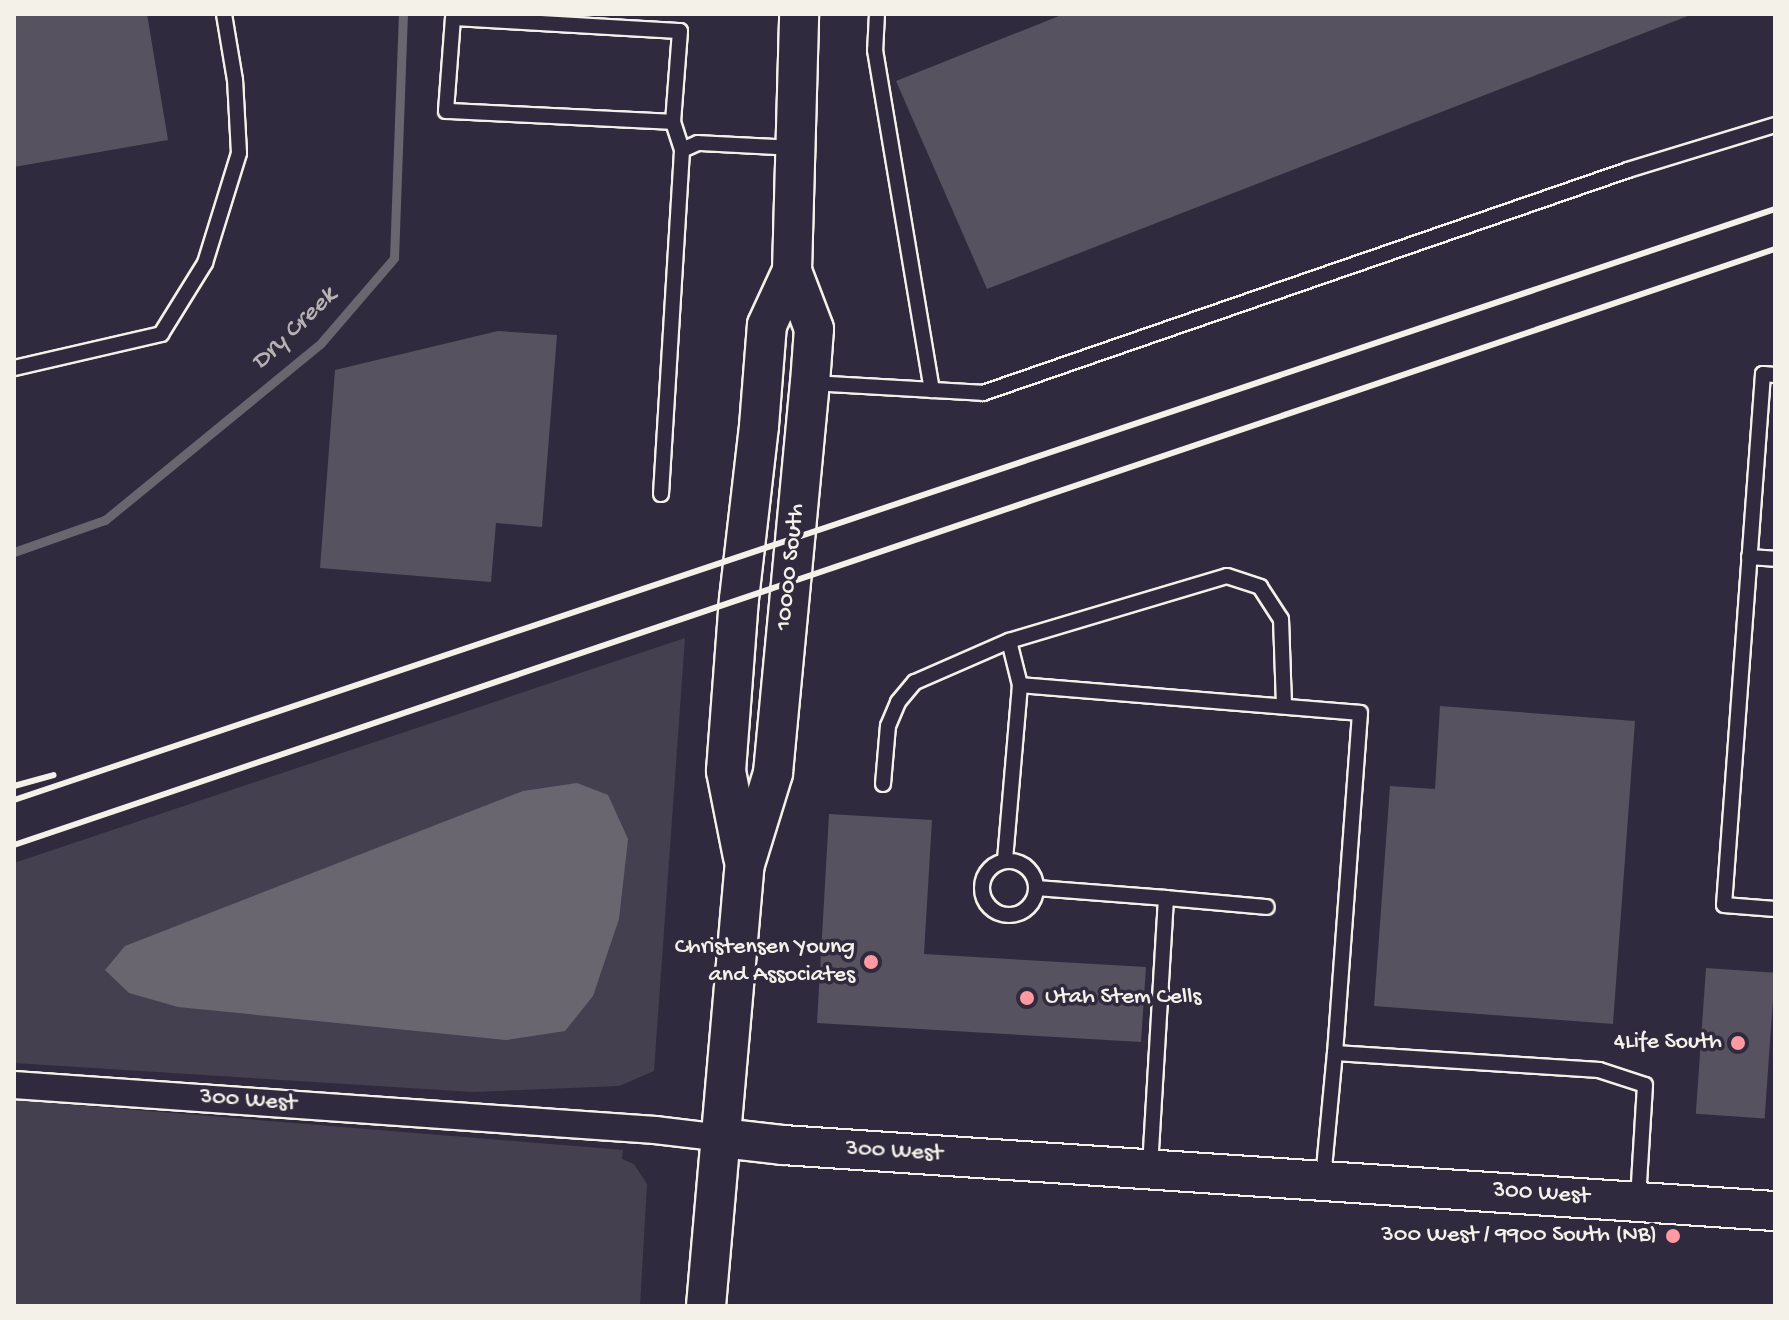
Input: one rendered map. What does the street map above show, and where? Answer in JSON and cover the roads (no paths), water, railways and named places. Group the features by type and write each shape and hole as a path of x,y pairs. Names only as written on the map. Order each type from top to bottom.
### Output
{"main road":[{"name":"10000 South","path":"745,864 726,771 739,599 758,439 767,325 792,271 798,148 799,14"},
{"name":"10000 South","path":"706,1306 745,864 773,773 810,383 814,329 792,271"},
{"name":"300 West","path":"722,1138 783,1145 1150,1167 1775,1211"}],"street":[{"name":"300 West","path":"14,1085 655,1130 722,1138"}],"lane":[{"path":"14,368 161,334 205,263 239,153 235,80 224,14"},
{"path":"877,14 875,50 932,390"},
{"path":"661,494 682,150 673,122 680,31 453,18 446,111 673,122"},
{"path":"810,383 983,393 1628,170 1775,125"},
{"path":"682,150 698,143 798,148"},
{"path":"1775,375 1763,374 1724,905 1775,909"},
{"path":"1749,557 1775,559"},
{"path":"883,784 888,726 898,702 915,682 1009,641 1227,576 1260,587 1281,619 1284,706"},
{"path":"1005,860 1020,685 1009,641"},
{"path":"1020,685 1360,713 1323,1179"},
{"path":"1005,860 1028,867 1037,888 1030,908 1010,917 990,910 980,891 986,870 1005,860"},
{"path":"1037,888 1267,907"},
{"path":"1150,1167 1166,898"},
{"path":"1335,1053 1599,1070 1645,1085 1638,1201"}],"waterway":[{"name":"Dry Creek","path":"14,552 105,520 321,343 394,258 403,14"}],"railway":[{"path":"14,800 1775,209"},
{"path":"14,845 1775,249"},
{"path":"14,786 54,775"}],"place":[{"name":"Christensen Young and Associates","path":"871,962"},
{"name":"Utah Stem Cells","path":"1027,998"},
{"name":"4Life South","path":"1738,1043"},
{"name":"300 West / 9900 South (NB)","path":"1673,1236"}]}
